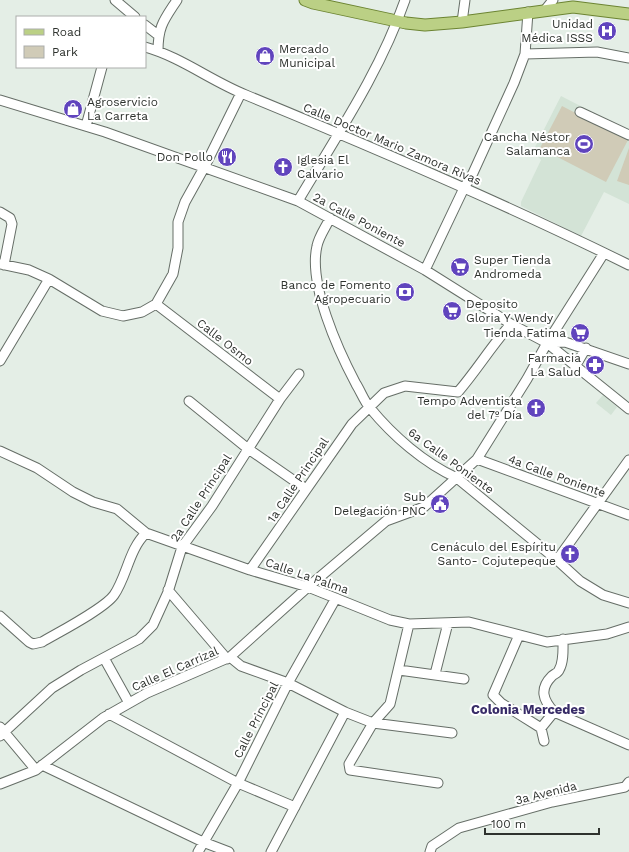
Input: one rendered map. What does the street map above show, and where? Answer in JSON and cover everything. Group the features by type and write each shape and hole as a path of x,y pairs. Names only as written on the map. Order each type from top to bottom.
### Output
{"main road":[{"path":"305,0 398,21 431,25 578,7 629,14"}],"street":[{"path":"115,0 135,16"},
{"path":"158,51 158,35 160,26 177,0"},
{"path":"298,201 338,133 365,91 398,21 405,0"},
{"path":"462,22 465,0"},
{"path":"545,10 553,0"},
{"path":"425,270 464,188 473,173 525,54 528,12"},
{"path":"146,26 158,35"},
{"name":"Calle Doctor Mario Zamora Rivas","path":"146,47 178,59 241,93 338,133 464,188 629,265"},
{"path":"525,54 597,52 629,58"},
{"path":"86,126 102,68"},
{"path":"0,212 10,218 12,224 2,265 29,270 49,279 102,311 123,316 142,312 156,304 173,274 178,248 178,222 185,202 205,166 241,93"},
{"name":"2a Calle Poniente","path":"0,100 86,126 205,166 298,201 425,270 511,324 547,343 629,409"},
{"path":"580,112 629,135"},
{"name":"6a Calle Poniente","path":"330,218 317,246 316,279 324,308 340,353 369,407 400,440 442,471 457,478 580,581 603,595 629,603"},
{"name":"Calle El Carrizal","path":"0,784 39,768 109,714 147,693 228,658 308,587 386,521 424,507 457,478 476,459 604,253"},
{"path":"0,361 49,279"},
{"name":"Calle Osmo","path":"156,304 280,398"},
{"name":"1a Calle Principal","path":"250,570 352,424 369,407 384,393 406,386 458,392 474,373 496,341 511,324"},
{"path":"547,343 560,340 629,364"},
{"path":"576,365 586,348"},
{"name":"2a Calle Principal","path":"2,732 52,688 81,670 139,639 153,625 168,590 182,547 212,506 247,448 280,398 299,374"},
{"path":"189,401 247,448 306,489"},
{"name":"Calle La Palma","path":"0,451 37,468 73,492 93,502 117,509 146,533 250,570 308,587 390,620 409,624 469,622 547,642 607,634 629,627"},
{"name":"4a Calle Poniente","path":"476,459 629,516"},
{"path":"556,560 629,460"},
{"path":"0,616 29,642 33,644 42,642 108,602 118,588 139,540 146,533"},
{"path":"168,590 228,658 241,666 288,683 345,712 373,723 452,733"},
{"name":"Calle Principal","path":"198,852 238,783 288,683 336,598"},
{"path":"435,674 448,623"},
{"path":"409,624 390,704 373,723 350,764 350,770 438,783"},
{"path":"519,635 492,695 501,703 541,728 544,741"},
{"path":"563,639 562,662 559,671 551,677 544,691 544,702 554,712 629,745"},
{"path":"104,658 129,703"},
{"path":"399,670 464,679"},
{"path":"271,852 345,712"},
{"path":"541,728 554,712"},
{"path":"109,714 238,783 295,807"},
{"path":"2,732 39,768 203,842 229,852"},
{"name":"3a Avenida","path":"430,852 432,846 459,828 552,802 625,787 629,782"}],"shaded area":[{"path":"561,96 629,131 629,204 604,192 581,236 521,206 521,202 541,160 533,151"},
{"path":"603,395 617,407 611,415 596,403"}],"green space":[{"name":"Cancha Néstor Salamanca","path":"562,106 628,140 606,182 540,148"},
{"path":"629,148 629,185 617,181"}],"place":[{"name":"Unidad Médica ISSS","path":"607,31"},
{"name":"Mercado Municipal","path":"265,56"},
{"name":"Agroservicio La Carreta","path":"73,109"},
{"name":"Cancha Néstor Salamanca","path":"584,144"},
{"name":"Don Pollo","path":"227,157"},
{"name":"Iglesia El Calvario","path":"283,167"},
{"name":"Super Tienda Andromeda","path":"460,267"},
{"name":"Banco de Fomento Agropecuario","path":"405,292"},
{"name":"Deposito Gloria Y Wendy","path":"452,311"},
{"name":"Tienda Fatima","path":"580,333"},
{"name":"Farmacia La Salud","path":"595,365"},
{"name":"Tempo Adventista del 7º Día","path":"536,408"},
{"name":"Sub Delegación PNC","path":"440,504"},
{"name":"Cenáculo del Espíritu Santo- Cojutepeque","path":"570,554"}],"district":[{"name":"Colonia Mercedes","path":"528,709"}]}
